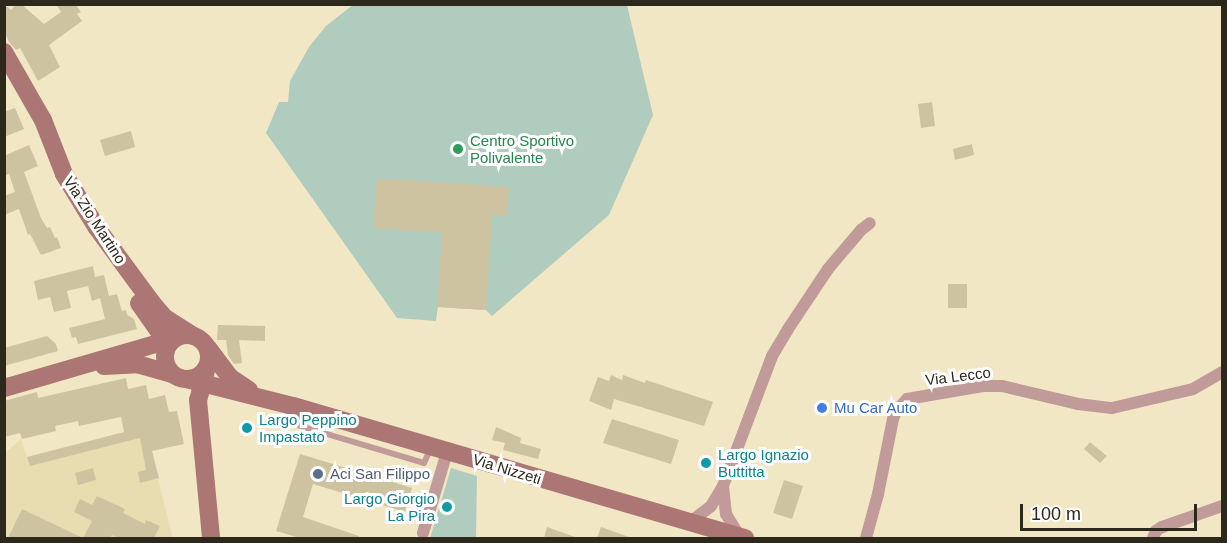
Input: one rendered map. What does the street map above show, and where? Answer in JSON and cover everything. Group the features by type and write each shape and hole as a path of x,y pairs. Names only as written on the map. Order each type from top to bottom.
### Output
{"street":[{"name":"Via Zio Martino","path":"4,52 24,91 43,120 64,174 97,228 152,303 165,318 201,342 231,378 270,399"},
{"name":"Via Zio Martino","path":"4,64 59,187 80,222 168,343"},
{"path":"690,522 711,506 723,486 772,356 828,268 861,230 870,223"},
{"path":"129,351 147,332 149,318"},
{"path":"4,388 129,351 168,343 183,335 201,342 210,356 189,376"},
{"path":"168,343 166,364 189,376 198,400 200,438"},
{"path":"69,370 137,364 189,376 232,391 270,399"},
{"name":"Via Lecco","path":"866,538 879,494 893,419 896,411 907,399 983,386 1002,386 1078,404 1112,408 1193,389 1222,372"},
{"path":"189,376 200,438 211,538"},
{"path":"200,418 203,408 212,399 232,391"},
{"name":"Via Nizzeti","path":"270,399 732,536"},
{"path":"423,533 439,450"},
{"path":"723,486 726,514 732,536"},
{"path":"1153,538 1156,531 1162,527 1222,506"}],"shaded area":[{"path":"140,438 145,463 154,462 173,538 5,538 4,454 21,439 30,466"}],"green space":[{"name":"Centro Sportivo Polivalente","path":"354,4 627,5 653,115 609,215 492,316 486,310 438,307 436,321 397,318 266,133 279,102 288,102 290,81 309,47 326,26"},
{"path":"451,468 477,476 476,538 430,538"}],"building":[{"path":"4,4 11,10 16,4 21,4 44,24 61,12 56,4 75,4 81,12 77,14 82,21 49,45 60,67 38,81 20,48 16,50 9,42 4,30"},
{"path":"932,102 935,126 921,128 918,104"},
{"path":"15,108 24,129 4,137 4,112"},
{"path":"131,131 135,147 105,156 100,140"},
{"path":"972,144 974,155 955,160 953,149"},
{"path":"29,145 38,166 24,172 41,218 47,228 50,227 55,238 57,237 61,248 41,255 30,234 28,235 19,209 4,215 4,196 15,192 9,174 4,176 4,156"},
{"path":"377,178 509,187 507,216 492,215 486,310 437,307 442,233 373,228"},
{"path":"93,266 95,277 104,275 109,296 117,294 122,311 126,310 127,315 134,319 137,329 78,344 76,337 72,338 69,328 105,319 100,298 92,301 88,286 67,291 71,308 54,312 50,297 38,300 34,281"},
{"path":"948,284 967,284 967,308 948,308"},
{"path":"218,325 265,326 265,341 239,340 242,363 234,364 228,355 226,340 217,340"},
{"path":"47,336 56,344 58,351 4,366 4,348"},
{"path":"611,375 622,380 623,375 645,383 646,380 713,402 704,426 614,399 611,410 589,401 598,377 609,381"},
{"path":"126,378 128,389 146,385 149,399 165,395 169,412 177,411 184,444 152,451 159,478 140,483 138,472 146,470 140,438 30,466 27,457 124,432 121,417 79,426 78,421 55,426 56,431 22,439 20,433 4,437 4,401 37,392 38,398"},
{"path":"612,419 679,440 671,464 603,443"},
{"path":"496,427 521,438 520,443 541,449 538,459 503,450 505,443 492,440"},
{"path":"1090,442 1107,456 1100,463 1084,449"},
{"path":"300,454 412,488 405,512 313,484 303,517 359,536 359,538 300,538 276,531"},
{"path":"93,468 96,480 78,485 75,473"},
{"path":"784,480 803,486 792,519 773,513"},
{"path":"97,496 125,509 123,513 145,524 146,520 160,526 154,538 119,538 112,535 110,538 83,538 92,521 74,512 80,499 92,505"},
{"path":"22,509 83,538 8,538"},
{"path":"547,527 575,537 575,538 544,538"},
{"path":"601,527 629,537 629,538 597,538"}],"place":[{"name":"Centro Sportivo Polivalente","path":"458,149"},
{"name":"Mu Car Auto","path":"822,408"},
{"name":"Largo Peppino Impastato","path":"247,428"},
{"name":"Largo Ignazio Buttitta","path":"706,463"},
{"name":"Aci San Filippo","path":"318,474"},
{"name":"Largo Giorgio La Pira","path":"447,507"}]}
